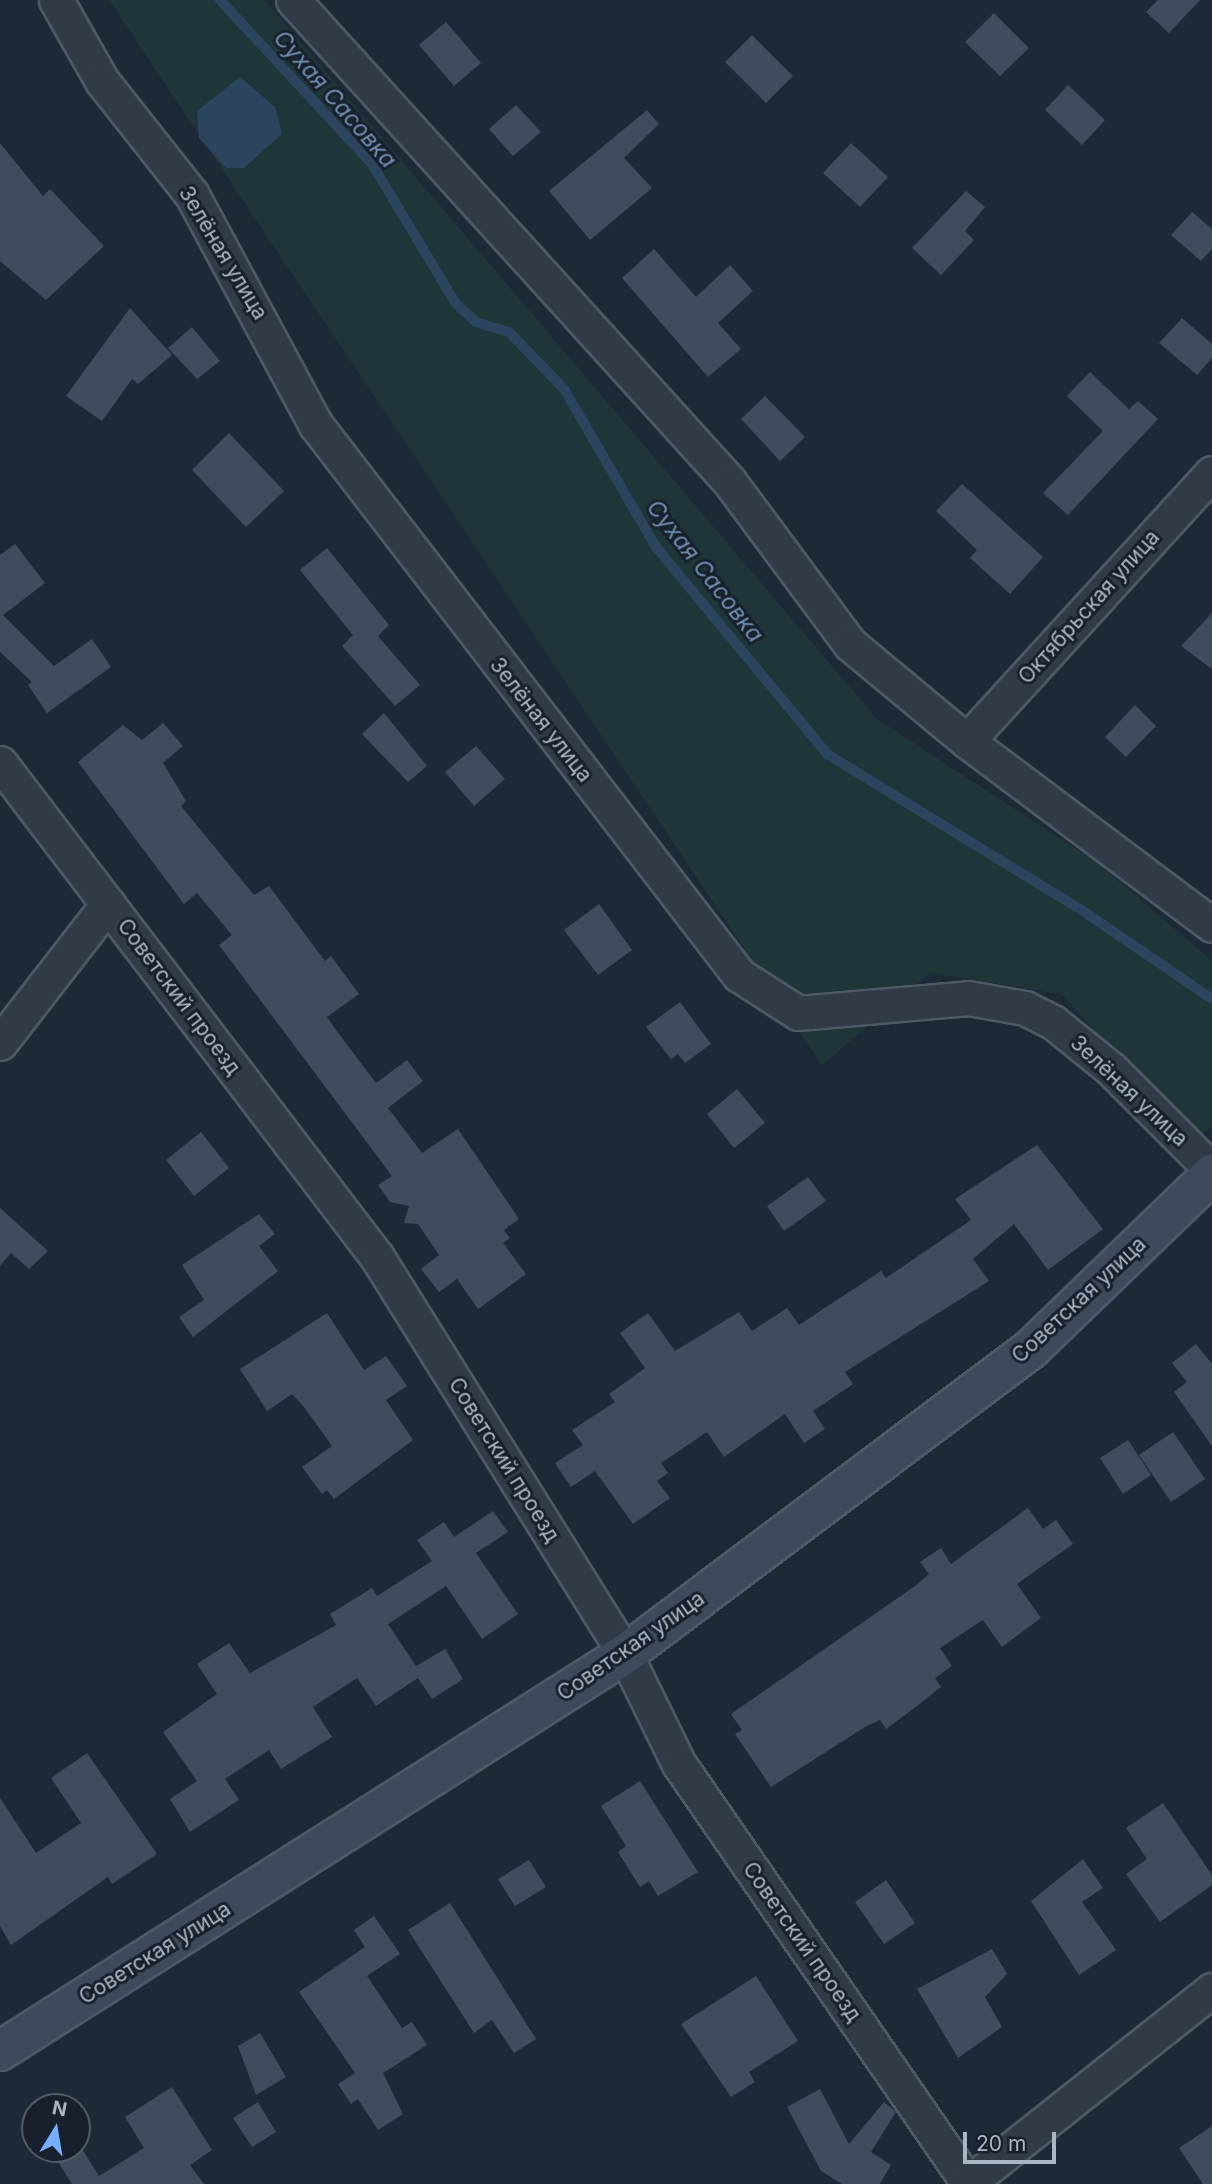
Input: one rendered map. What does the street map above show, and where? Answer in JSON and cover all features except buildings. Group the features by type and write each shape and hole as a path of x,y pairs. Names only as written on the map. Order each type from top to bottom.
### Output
{"street":[{"name":"Зелёная улица","path":"56,0 102,81 199,206 316,425 739,975 798,1013 968,998 1025,1008 1053,1022 1111,1069 1212,1172"},
{"path":"293,0 729,481 850,644 967,741 1212,925"},
{"name":"Октябрьская улица","path":"967,741 1212,473"},
{"name":"Советский проезд","path":"0,763 377,1257 625,1654 679,1764 968,2183"},
{"path":"0,1043 108,904"},
{"name":"Советская улица","path":"0,2051 625,1654 1031,1349 1212,1172"},
{"path":"968,2183 1212,1990"}],"green space":[{"path":"109,0 265,0 877,719 1099,864 1212,961 1212,1126 1195,1139 1061,994 930,973 822,1065"}],"water":[{"path":"240,77 275,107 282,134 244,168 226,168 199,138 197,111"}],"waterway":[{"name":"Сухая Сасовка","path":"220,0 372,164 456,304 476,322 509,332 564,389 656,547 827,754 1083,911 1212,999"}]}
